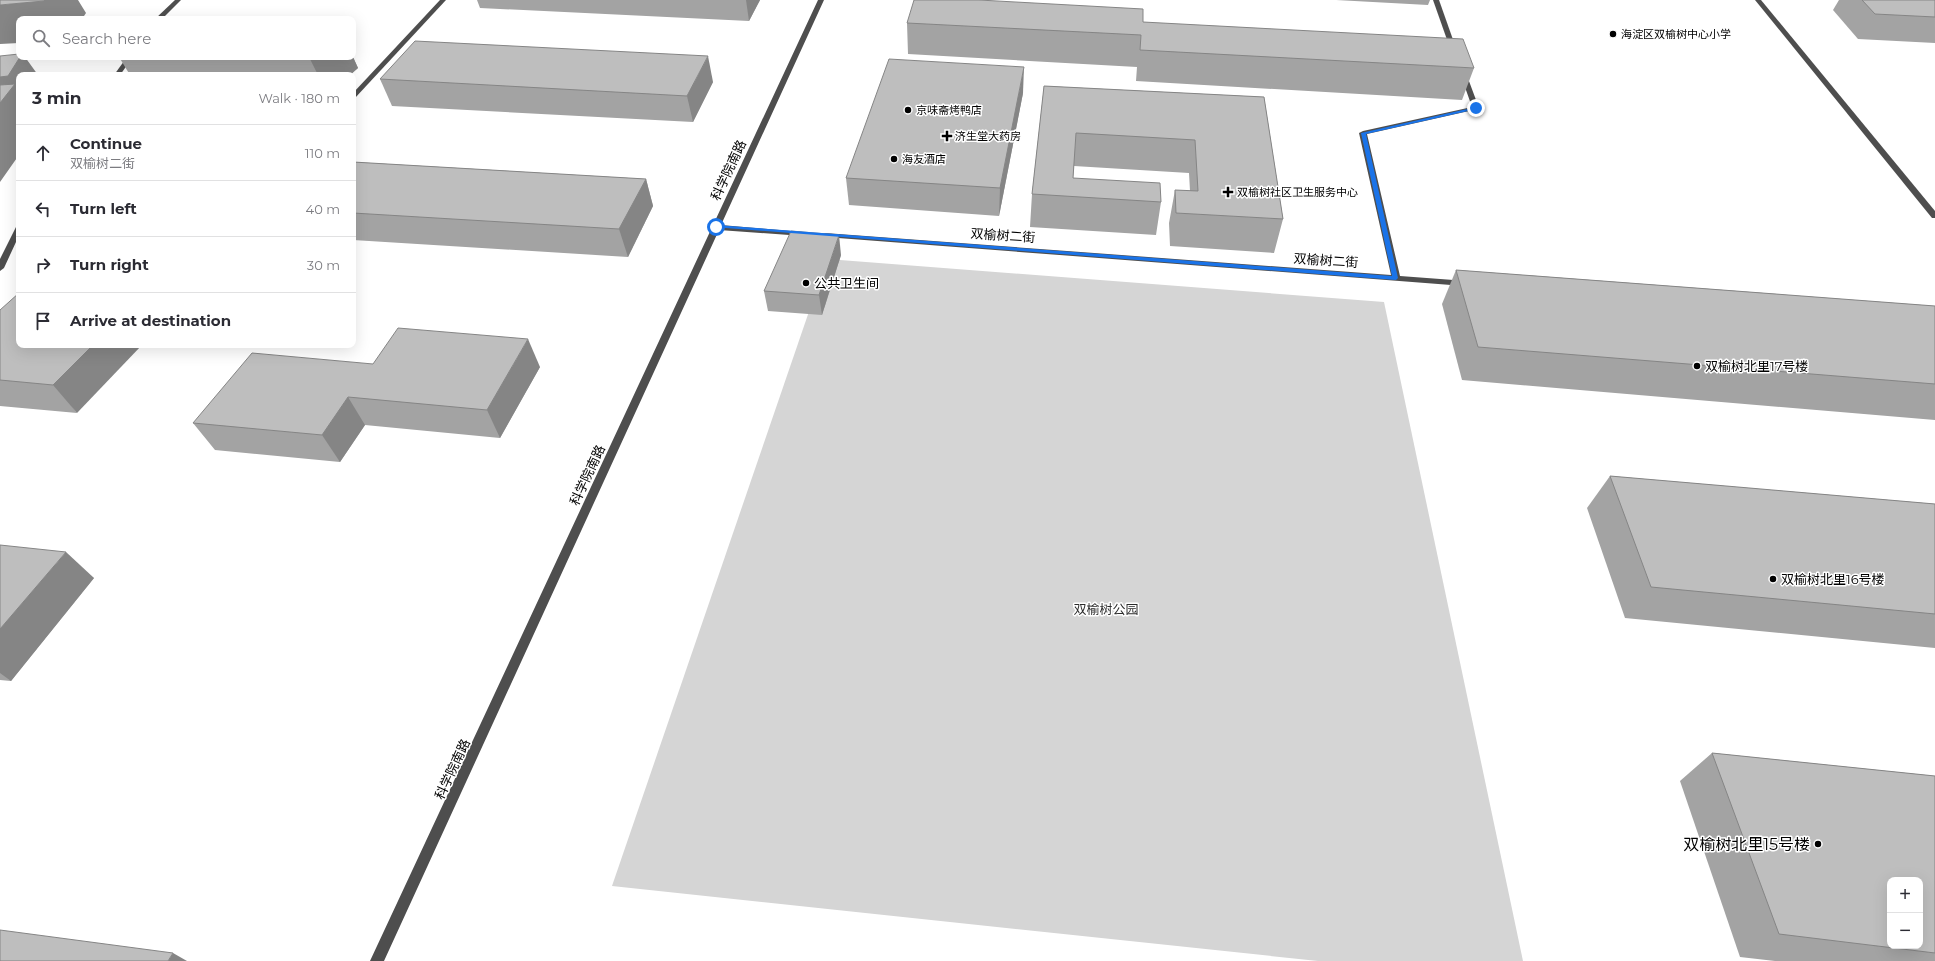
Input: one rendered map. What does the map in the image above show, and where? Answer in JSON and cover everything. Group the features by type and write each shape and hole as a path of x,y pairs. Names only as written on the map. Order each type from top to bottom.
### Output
{"street":[{"path":"160,16 178,0"},
{"path":"356,94 443,0"},
{"name":"科学院南路","path":"378,961 820,0"},
{"path":"1396,278 1363,133 1476,108 1436,0"},
{"path":"1758,0 1935,216"},
{"path":"119,72 128,60"},
{"name":"双榆树二街","path":"716,227 1475,284"},
{"path":"0,268 16,240"}],"green space":[{"name":"双榆树公园","path":"827,259 1384,302 1523,961 1318,961 612,886"}],"building":[{"path":"0,0 45,0 0,5"},
{"path":"914,0 979,0 1143,9 1143,22 1463,39 1474,68 1140,50 1141,35 907,23"},
{"path":"1862,0 1935,0 1935,17 1875,14"},
{"path":"415,41 708,56 687,96 380,79"},
{"path":"16,54 16,60 18,60 8,76 0,77 0,56"},
{"path":"889,59 1024,67 1000,188 846,178"},
{"path":"15,84 0,103 0,85"},
{"path":"1044,86 1264,97 1283,219 1176,213 1175,190 1198,191 1195,140 1076,133 1073,178 1160,183 1161,202 1032,194"},
{"path":"356,162 646,179 619,229 356,213"},
{"path":"791,231 839,235 819,295 764,291"},
{"path":"1456,270 1935,306 1935,384 1478,347"},
{"path":"16,296 16,348 90,348 53,385 0,380 0,310"},
{"path":"398,328 528,339 487,410 348,397 322,435 193,423 252,353 373,364"},
{"name":"双榆树北里16号楼","path":"1610,476 1935,504 1935,614 1651,587"},
{"path":"0,545 66,552 0,629"},
{"name":"双榆树北里15号楼","path":"1712,753 1935,776 1935,953 1902,949 1923,949 1923,877 1887,877 1887,947 1779,934"},
{"path":"0,930 173,953 168,961 0,961"}],"place":[{"name":"海淀区双榆树中心小学","path":"1613,34"},
{"name":"京味斋烤鸭店","path":"908,110"},
{"name":"济生堂大药房","path":"947,136"},
{"name":"海友酒店","path":"894,159"},
{"name":"双榆树社区卫生服务中心","path":"1228,192"},
{"name":"公共卫生间","path":"806,283"},
{"name":"双榆树北里17号楼","path":"1697,366"},
{"name":"双榆树北里16号楼","path":"1773,579"},
{"name":"双榆树北里15号楼","path":"1818,844"}],"route":[{"path":"716,227 1396,278 1363,133 1476,108"}]}
